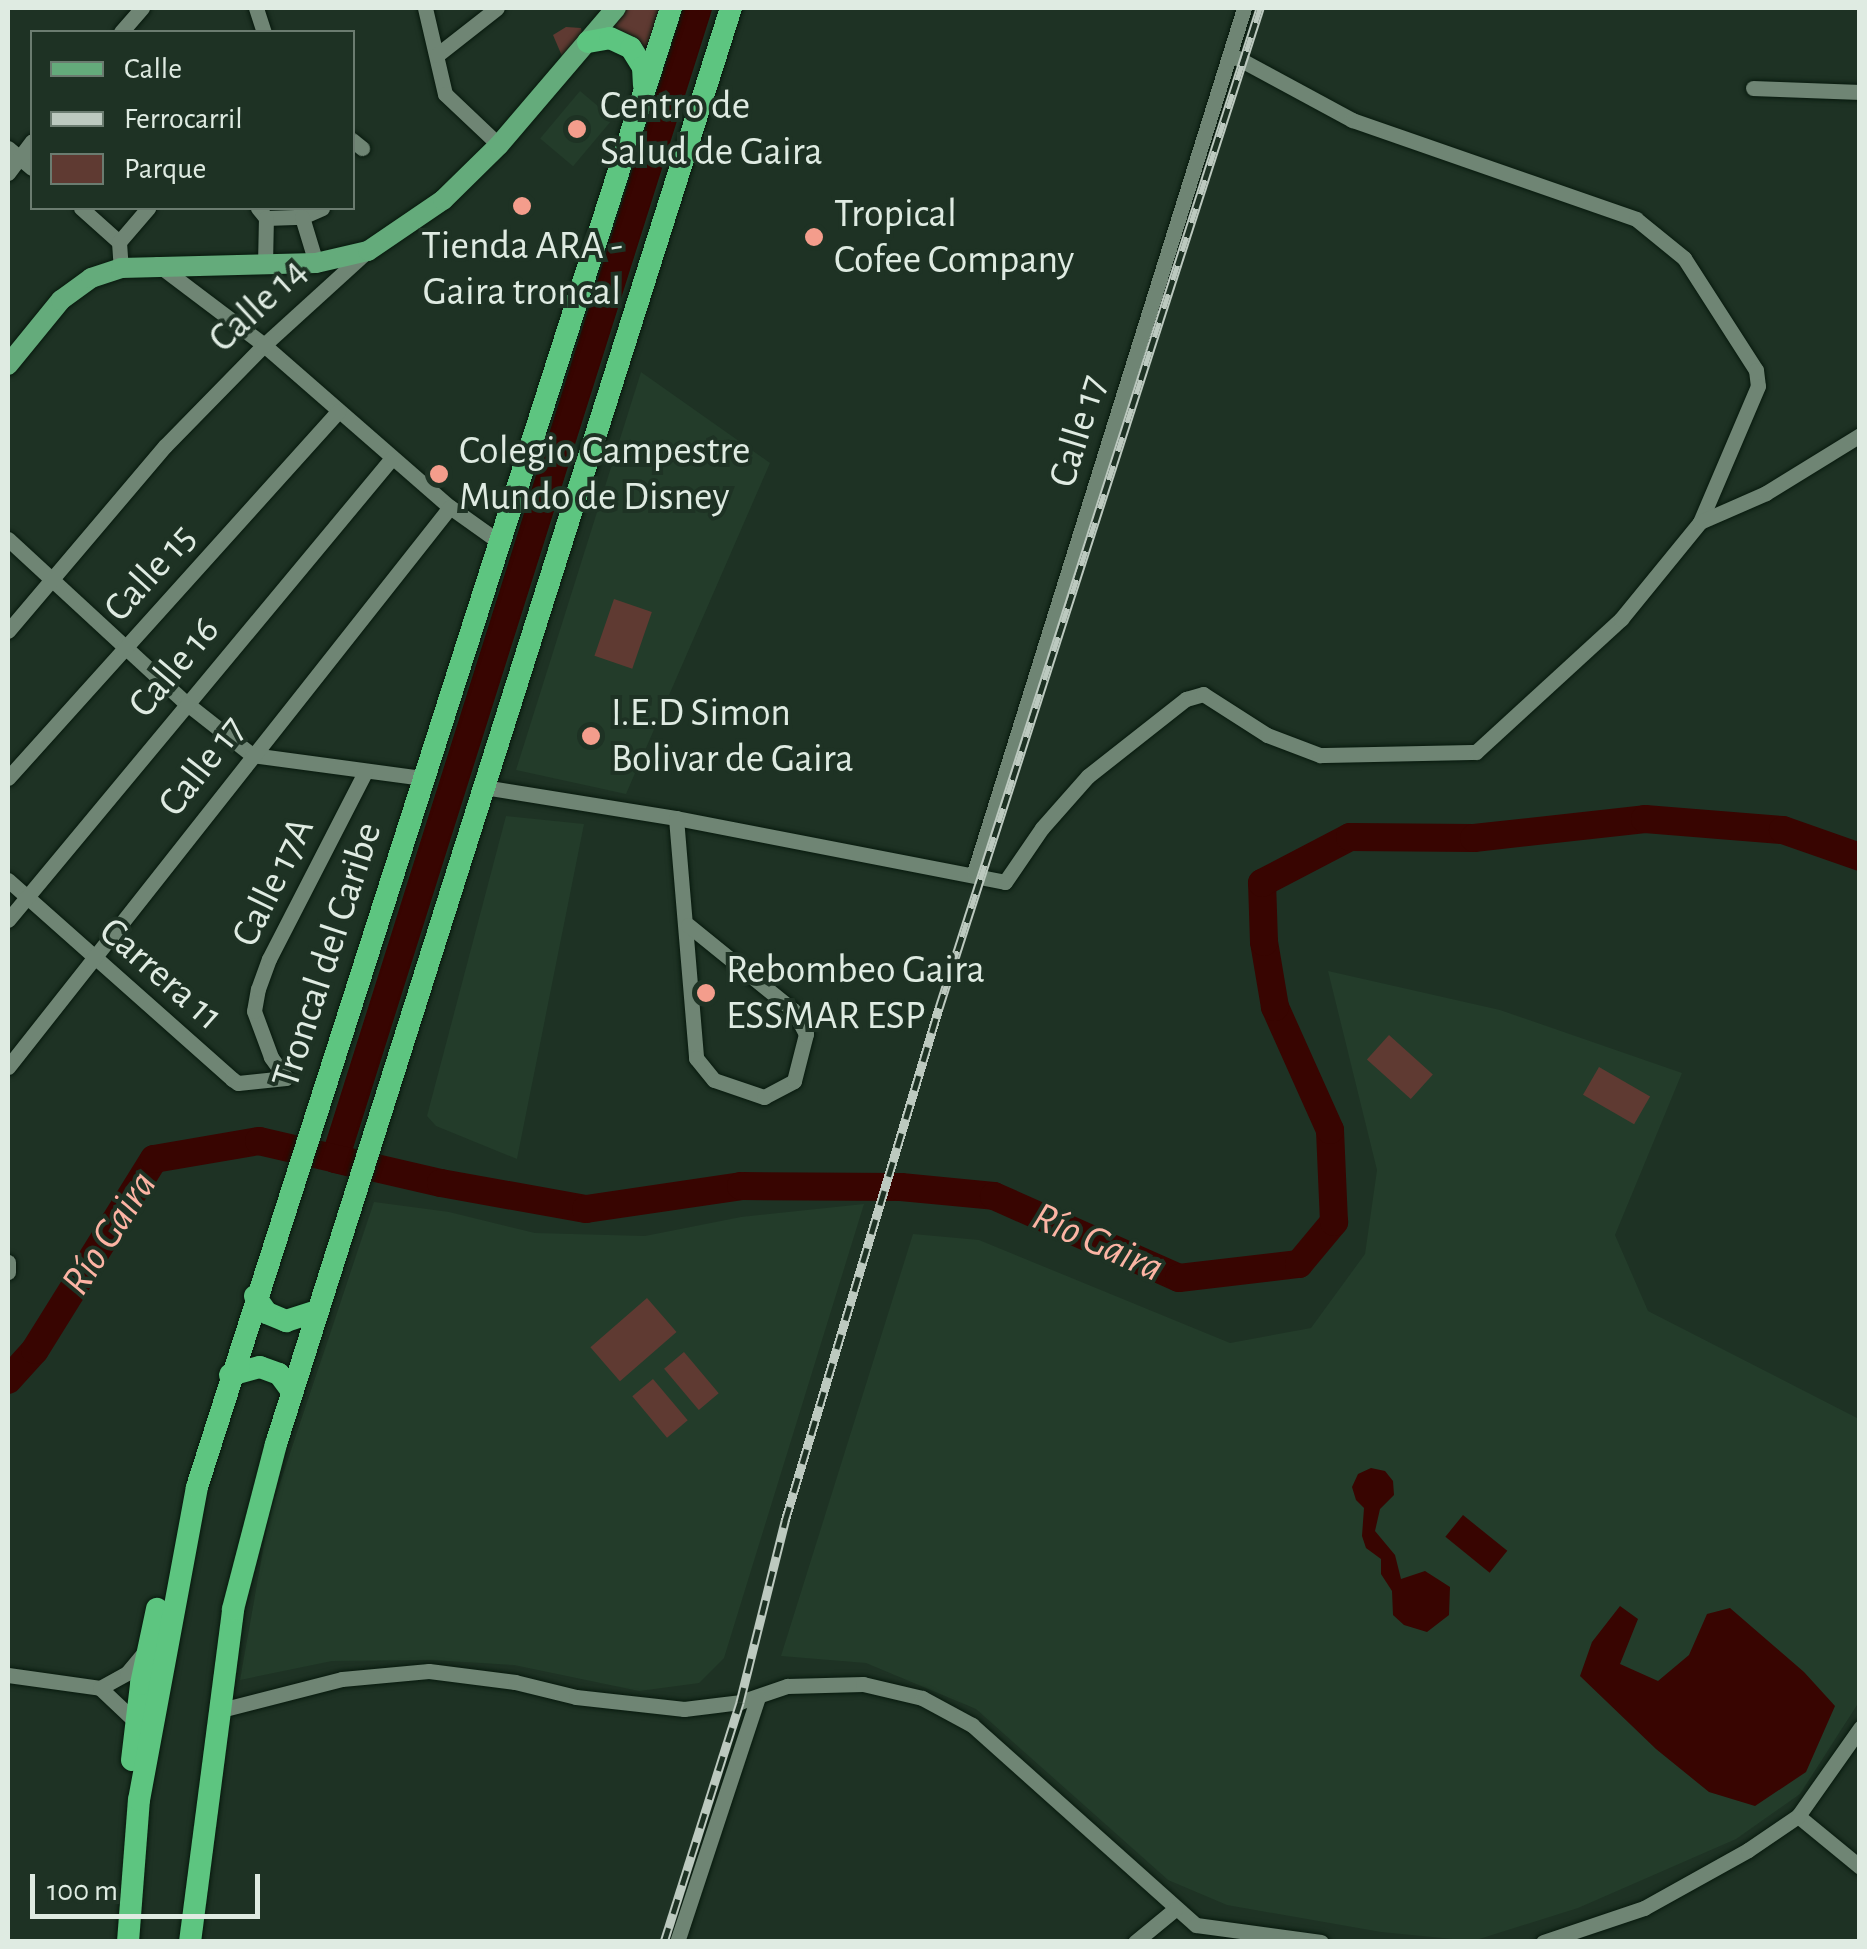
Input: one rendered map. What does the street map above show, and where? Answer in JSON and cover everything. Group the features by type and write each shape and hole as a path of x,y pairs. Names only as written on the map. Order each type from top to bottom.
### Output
{"highway":[{"name":"Troncal del Caribe","path":"128,1942 139,1800 196,1487 254,1296 671,8"},
{"path":"190,1942 233,1610 292,1391 730,8"},
{"path":"588,42 610,38 631,48 643,68 644,90"},
{"path":"254,1296 267,1313 286,1321 316,1310"},
{"path":"230,1375 260,1366 280,1374 292,1391"},
{"path":"131,1899 129,1810 135,1721 168,1566 196,1487"}],"main road":[{"name":"Calle 14","path":"368,251 443,200 498,146 616,8"},
{"path":"8,365 61,300 91,278 121,268 157,264 316,263 368,251"}],"street":[{"path":"425,8 445,94 498,146"},
{"path":"437,54 497,8"},
{"name":"Calle 17","path":"974,873 1244,8"},
{"path":"484,787 676,818 1006,882 1042,828 1088,776 1186,699 1202,694 1267,735 1320,755 1476,752 1621,619 1700,522 1758,386 1756,370 1684,258 1636,219 1352,120 1230,54"},
{"path":"1752,88 1860,92"},
{"path":"8,173 20,158"},
{"path":"82,210 118,242 121,268"},
{"path":"118,242 146,210"},
{"path":"266,264 262,213 302,217 318,210"},
{"path":"302,217 316,263"},
{"name":"Calle 14","path":"8,631 165,446 264,345 368,251"},
{"path":"157,264 264,345 450,507 499,542"},
{"name":"Calle 15","path":"8,778 339,411"},
{"path":"1700,522 1766,494 1860,435"},
{"name":"Calle 16","path":"8,920 392,458"},
{"name":"Calle 17","path":"8,1067 450,507"},
{"path":"8,538 186,703 252,754 423,778"},
{"name":"Calle 17A","path":"286,1078 271,1057 254,1012 258,989 365,772"},
{"path":"676,818 696,1058 714,1080 764,1097 794,1081 806,1034 793,1010 688,926"},
{"name":"Carrera 11","path":"8,880 232,1079 238,1083 286,1078"},
{"path":"100,1688 127,1673 148,1647"},
{"path":"217,1711 342,1678 429,1672 515,1682 576,1697 684,1709 758,1697 788,1686 863,1684 922,1698 972,1725 1175,1910 1196,1924 1322,1942"},
{"path":"8,1675 100,1688 135,1721"},
{"path":"678,1942 758,1697"},
{"path":"1543,1942 1644,1908 1748,1850 1798,1816 1860,1728"},
{"path":"1798,1816 1860,1867"},
{"path":"1135,1942 1175,1910"},
{"path":"1196,1924 1202,1942"}],"shaded area":[{"name":"Centro de Salud de Gaira","path":"580,91 613,119 573,166 540,138"},
{"path":"641,372 770,463 626,794 516,770"},
{"path":"506,816 584,824 517,1159 436,1126 427,1116"},
{"path":"1328,971 1500,1010 1682,1073 1615,1235 1648,1311 1859,1419 1859,1702 1800,1794 1736,1839 1578,1908 1473,1941 1381,1932 1227,1905 1168,1880 976,1709 866,1663 781,1656 913,1234 979,1240 1230,1343 1311,1328 1365,1254 1377,1170"},
{"path":"374,1202 449,1212 535,1233 645,1236 741,1217 864,1204 724,1658 699,1683 639,1691 514,1665 431,1660 332,1661 240,1680 269,1516"},
{"path":"1371,1468 1385,1471 1393,1481 1394,1495 1380,1509 1375,1531 1395,1555 1401,1579 1425,1571 1450,1587 1449,1615 1427,1632 1404,1625 1393,1615 1392,1591 1381,1574 1381,1559 1366,1548 1362,1536 1364,1508 1352,1487 1358,1474"},
{"path":"1463,1515 1507,1551 1490,1573 1445,1537"},
{"path":"1620,1606 1638,1619 1620,1664 1658,1681 1689,1655 1707,1614 1730,1608 1804,1672 1835,1706 1806,1772 1755,1806 1709,1792 1656,1749 1580,1676 1592,1642"}],"green space":[{"path":"626,8 666,8 649,57 628,34 606,29"},
{"path":"566,27 581,28 583,38 562,56 553,35"},
{"path":"614,599 652,612 632,669 594,656"},
{"path":"1389,1035 1433,1074 1411,1099 1367,1060"},
{"path":"1599,1067 1650,1096 1634,1124 1583,1095"},
{"path":"647,1298 677,1332 620,1381 590,1347"},
{"path":"684,1352 719,1393 699,1410 664,1369"},
{"path":"653,1379 688,1420 667,1438 632,1396"}],"waterway":[{"path":"352,1163 335,1159 698,8"},
{"name":"Río Gaira","path":"8,1380 35,1350 154,1159 259,1141 441,1183 586,1209 741,1186 901,1187 994,1196 1179,1278 1299,1264 1334,1222 1330,1130 1275,1007 1264,942 1262,883 1350,837 1474,838 1645,819 1783,830 1860,857"}],"railway":[{"path":"664,1942 740,1702 785,1521 939,1008 1260,8"}],"place":[{"name":"Centro de Salud de Gaira","path":"577,129"},
{"name":"Tienda ARA - Gaira troncal","path":"522,206"},
{"name":"Tropical Cofee Company","path":"814,237"},
{"name":"Colegio Campestre Mundo de Disney","path":"439,474"},
{"name":"I.E.D Simon Bolivar de Gaira","path":"591,736"},
{"name":"Rebombeo Gaira ESSMAR ESP","path":"706,993"}]}
